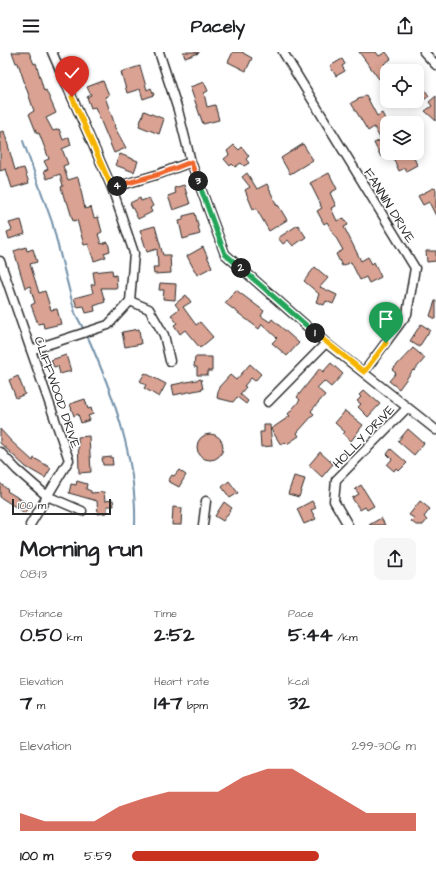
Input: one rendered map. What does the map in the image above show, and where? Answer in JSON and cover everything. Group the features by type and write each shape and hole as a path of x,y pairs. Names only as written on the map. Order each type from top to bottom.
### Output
{"street":[{"path":"30,350 108,325 130,301 134,253 112,188 52,52"},
{"path":"159,52 178,110 191,162 225,254 326,342 436,430"},
{"name":"FANNIN DRIVE","path":"283,52 415,268 407,314 364,372"},
{"path":"424,52 436,65"},
{"path":"112,188 160,174 191,162"},
{"name":"CLIFFWOOD DRIVE","path":"0,261 69,460 30,525"},
{"path":"130,301 149,309 164,335 170,361"},
{"path":"268,402 326,342"},
{"name":"HOLLY DRIVE","path":"348,525 334,501 336,480 407,408"},
{"path":"0,452 16,470 47,496 82,511"},
{"path":"203,525 206,501"}],"building":[{"path":"12,52 29,52 34,64 36,63 44,91 46,90 56,113 46,118 53,131 59,129 63,140 69,137 71,145 62,149 68,164 63,166 68,180 78,177 85,209 91,207 94,218 98,217 102,232 98,234 101,244 108,242 110,251 104,253 106,257 94,261 88,244 84,245 77,220 73,221 67,201 65,201 61,187 63,186 60,174 47,179 44,171 48,169 44,161 49,159 39,133 37,134 29,114 34,111 18,63 16,63"},
{"path":"183,52 199,52 199,53 185,58"},
{"path":"233,52 243,52 252,58 246,71 228,62"},
{"path":"359,52 376,52 379,56 386,52 391,59 384,64 380,64 379,79"},
{"path":"342,59 345,64 342,66 345,71 336,76 330,66"},
{"path":"140,66 147,90 151,88 154,95 143,99 140,89 127,93 121,72"},
{"path":"103,81 109,95 105,97 115,125 114,126 126,148 114,153 95,107 91,108 87,97 91,95 87,87"},
{"path":"204,82 208,91 204,93 207,107 215,105 219,120 203,124 190,87"},
{"path":"424,88 429,96 424,100"},
{"path":"366,95 377,116 382,113 384,116 380,116 380,138 374,127 368,131 351,103"},
{"path":"436,96 436,121 425,111 432,106 429,102"},
{"path":"144,111 164,119 159,134 139,126"},
{"path":"4,131 15,170 24,168 29,183 12,188 6,169 0,171 0,132"},
{"path":"380,140 380,155 374,143"},
{"path":"303,144 313,160 290,174 281,158"},
{"path":"234,145 239,150 242,147 249,156 246,159 249,163 244,166 241,163 235,167 232,164 230,166 224,159 229,155 227,151"},
{"path":"120,154 138,161 134,172 115,165"},
{"path":"394,160 415,160 417,165 406,171 405,168 399,171"},
{"path":"247,173 257,189 267,184 277,206 278,205 287,220 269,231 256,208 253,209 245,190 250,187 242,177"},
{"path":"329,173 337,189 330,193 336,206 331,208 337,221 344,218 348,225 344,227 361,261 368,257 372,264 374,262 381,277 369,283 366,277 360,280 351,262 342,266 336,254 343,250 327,222 324,224 317,211 322,208 310,183"},
{"path":"184,185 190,204 173,210 168,196 176,193 174,188"},
{"path":"433,188 436,189 436,216 429,202 423,205 418,196"},
{"path":"140,198 141,201 149,198 153,206 150,208 152,212 138,219 130,203"},
{"path":"195,213 200,234 183,239 179,221 183,220 183,216"},
{"path":"21,220 25,234 9,239 7,232 12,230 9,223"},
{"path":"298,225 306,237 293,246 288,240 283,244 278,238"},
{"path":"155,226 163,255 170,255 171,273 154,274 153,267 158,267 157,249 147,252 140,230"},
{"path":"26,247 27,251 33,249 37,262 30,264 39,293 45,291 51,310 57,309 61,324 44,328 43,323 38,324 31,305 35,303 30,286 25,288 14,251"},
{"path":"203,247 212,267 197,275 187,256"},
{"path":"426,251 436,251 436,261 427,262"},
{"path":"315,267 328,278 320,287 337,295 333,304 326,301 324,305 316,302 319,294 304,281"},
{"path":"112,270 113,276 116,275 117,288 101,288 105,302 94,306 95,311 86,313 84,306 77,307 74,298 93,293 91,285 95,284 93,272"},
{"path":"160,283 176,284 175,300 163,299 164,290 159,290"},
{"path":"236,290 264,311 261,316 270,322 272,319 299,343 287,356 272,343 277,338 262,324 259,329 225,303"},
{"path":"186,295 191,302 183,307 196,325 200,322 213,337 200,348 185,330 180,334 174,325 177,323 171,315 179,309 175,304"},
{"path":"436,301 436,319 430,316"},
{"path":"421,324 430,330 419,347 410,341"},
{"path":"139,329 141,344 125,347 122,332"},
{"path":"413,348 425,358 414,371 413,370 399,389 389,381 396,373 392,370"},
{"path":"66,355 71,371 60,374 58,366 54,367 51,360"},
{"path":"195,357 212,357 212,371 208,371 208,375 197,375 197,367 194,367"},
{"path":"331,363 343,374 331,387 324,381 317,388 325,395 311,411 314,414 297,433 299,436 287,444 285,442 281,445 271,429 290,416 288,414 300,400 297,397 320,368 323,372"},
{"path":"250,364 261,374 255,381 251,378 244,386 246,387 240,394 248,401 246,404 237,397 233,402 217,398 219,387 230,375 236,380"},
{"path":"145,373 166,384 159,397 144,388 146,385 140,381"},
{"path":"18,376 25,394 16,398 9,380"},
{"path":"201,379 203,389 174,395 172,385"},
{"path":"364,390 380,404 368,417 358,407 361,404 357,401 361,397 359,395"},
{"path":"85,399 88,409 91,408 93,414 88,416 90,420 81,423 78,414 74,416 70,404"},
{"path":"345,411 363,425 351,441 343,434 345,432 335,423"},
{"path":"264,425 270,425 272,446 261,447 260,432 264,432"},
{"path":"0,429 33,461 34,458 51,468 45,478 26,467 0,443"},
{"path":"408,429 424,443 414,455 398,441"},
{"path":"210,434 219,438 223,447 219,456 210,460 201,456 197,447 201,438"},
{"path":"89,436 91,472 79,473 78,437"},
{"path":"391,449 407,463 399,471 396,468 394,471 387,465 392,459 387,454"},
{"path":"320,452 333,464 322,477 309,465"},
{"path":"112,457 113,465 103,465 102,458"},
{"path":"179,470 186,475 179,487 168,481 172,475 174,476"},
{"path":"294,476 305,479 299,497 288,494"},
{"path":"77,481 87,484 86,489 91,491 91,493 104,492 105,501 113,500 114,506 107,506 107,513 98,514 97,501 69,493 71,484 76,485"},
{"path":"229,481 238,493 230,498 222,487"},
{"path":"0,483 8,490 7,491 30,505 25,513 0,497"},
{"path":"361,485 374,506 367,510 365,507 360,510 352,498 359,494 355,489"},
{"path":"312,501 316,508 311,510 316,519 304,524 297,509"},
{"path":"420,501 430,509 424,517 427,520 423,525 416,525 411,521 414,518 409,515"},
{"path":"224,502 232,508 223,521 215,516"},
{"path":"173,507 182,508 181,525 172,525"},
{"path":"381,518 385,525 369,525"}],"waterway":[{"path":"23,141 52,222 75,313 84,330"},
{"path":"86,333 114,403 121,427 132,476 135,500 135,525"}],"route":[{"path":"72,97 112,188 160,174 191,162 225,254 326,342 364,372 386,343"}]}
